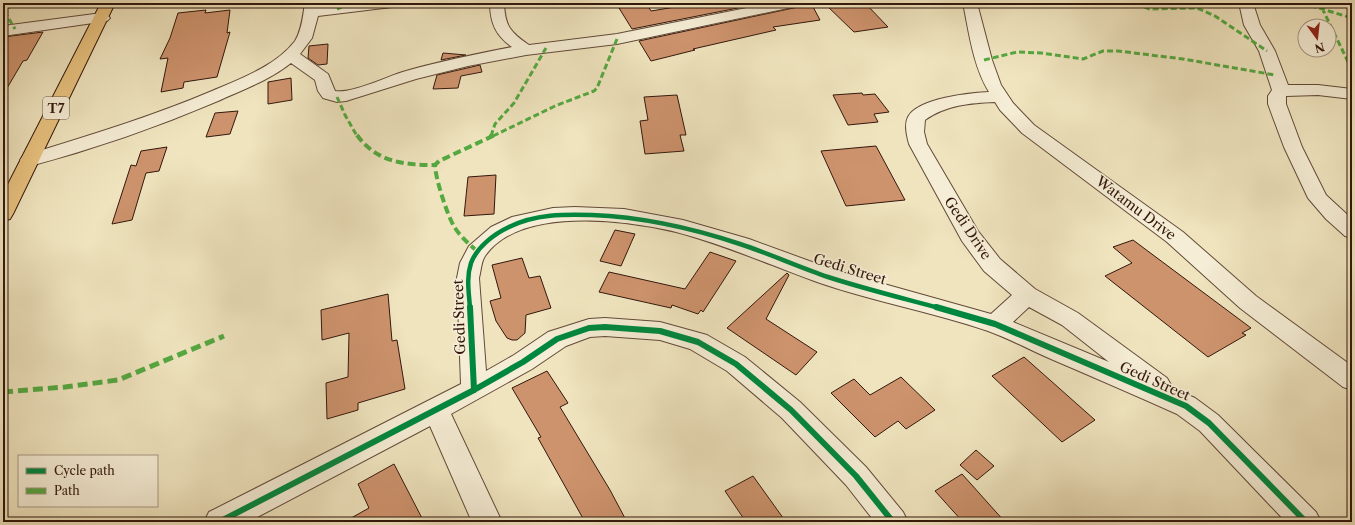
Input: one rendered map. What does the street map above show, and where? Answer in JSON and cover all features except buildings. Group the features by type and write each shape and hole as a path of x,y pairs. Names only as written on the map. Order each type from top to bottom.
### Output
{"highway":[{"name":"T7","path":"3,214 105,11"}],"street":[{"path":"30,160 115,134 237,87 272,68 291,55 301,43 310,23 312,8 392,3"},
{"path":"497,3 497,15 501,29 511,40 526,50"},
{"path":"726,3 747,12"},
{"path":"291,55 303,65 319,74 324,80 327,93 331,96 337,97 355,94 383,83 431,70 526,50 590,43 793,3"},
{"name":"Watamu Drive","path":"970,3 984,60 993,85 1006,106 1028,128 1175,237 1248,302 1352,380"},
{"path":"1246,3 1252,25 1267,51 1281,90"},
{"path":"3,31 105,11"},
{"path":"1281,90 1318,90 1352,94"},
{"path":"1281,90 1277,96 1277,104 1299,160 1318,198 1352,232"},
{"name":"Gedi Drive","path":"1000,97 974,98 934,106 916,118 915,132 918,144 970,236 992,265 1027,295 1070,319 1186,406"},
{"name":"Gedi Street","path":"474,390 468,278 471,263 477,252 498,232 519,222 553,215 575,214 624,216 676,226 741,244 828,276 995,324 1186,406 1209,423 1306,522"},
{"path":"995,324 1027,295"},
{"path":"219,522 474,390 523,362 557,339 589,328 660,331 698,342 736,364 791,410 856,476 893,522"},
{"path":"436,410 487,522"}],"marked path":[{"path":"11,3 6,14 15,29"},
{"path":"337,9 351,3"},
{"path":"1136,3 1149,9 1197,8 1215,16 1267,51"},
{"path":"1302,3 1352,18"},
{"path":"1322,8 1352,70"},
{"path":"477,251 463,239 454,227 438,183 435,165 439,161 555,106 594,91 597,88 617,39"},
{"path":"490,138 495,124 514,103 546,48"},
{"path":"984,60 1017,52 1041,53 1083,59 1103,51 1118,51 1183,59 1275,75"},
{"path":"337,97 353,130 372,152 398,163 435,165"},
{"path":"3,392 65,387 118,380 224,336"}],"cycle path":[{"path":"474,390 468,278 471,263 477,251 498,232 519,222 553,215 575,214 624,216 676,225 741,244 828,277 995,324 1186,406 1209,423 1306,522"},
{"path":"219,522 474,390 523,362 557,339 589,328 605,327 660,331 698,342 736,364 791,410 856,476 893,522"}]}
